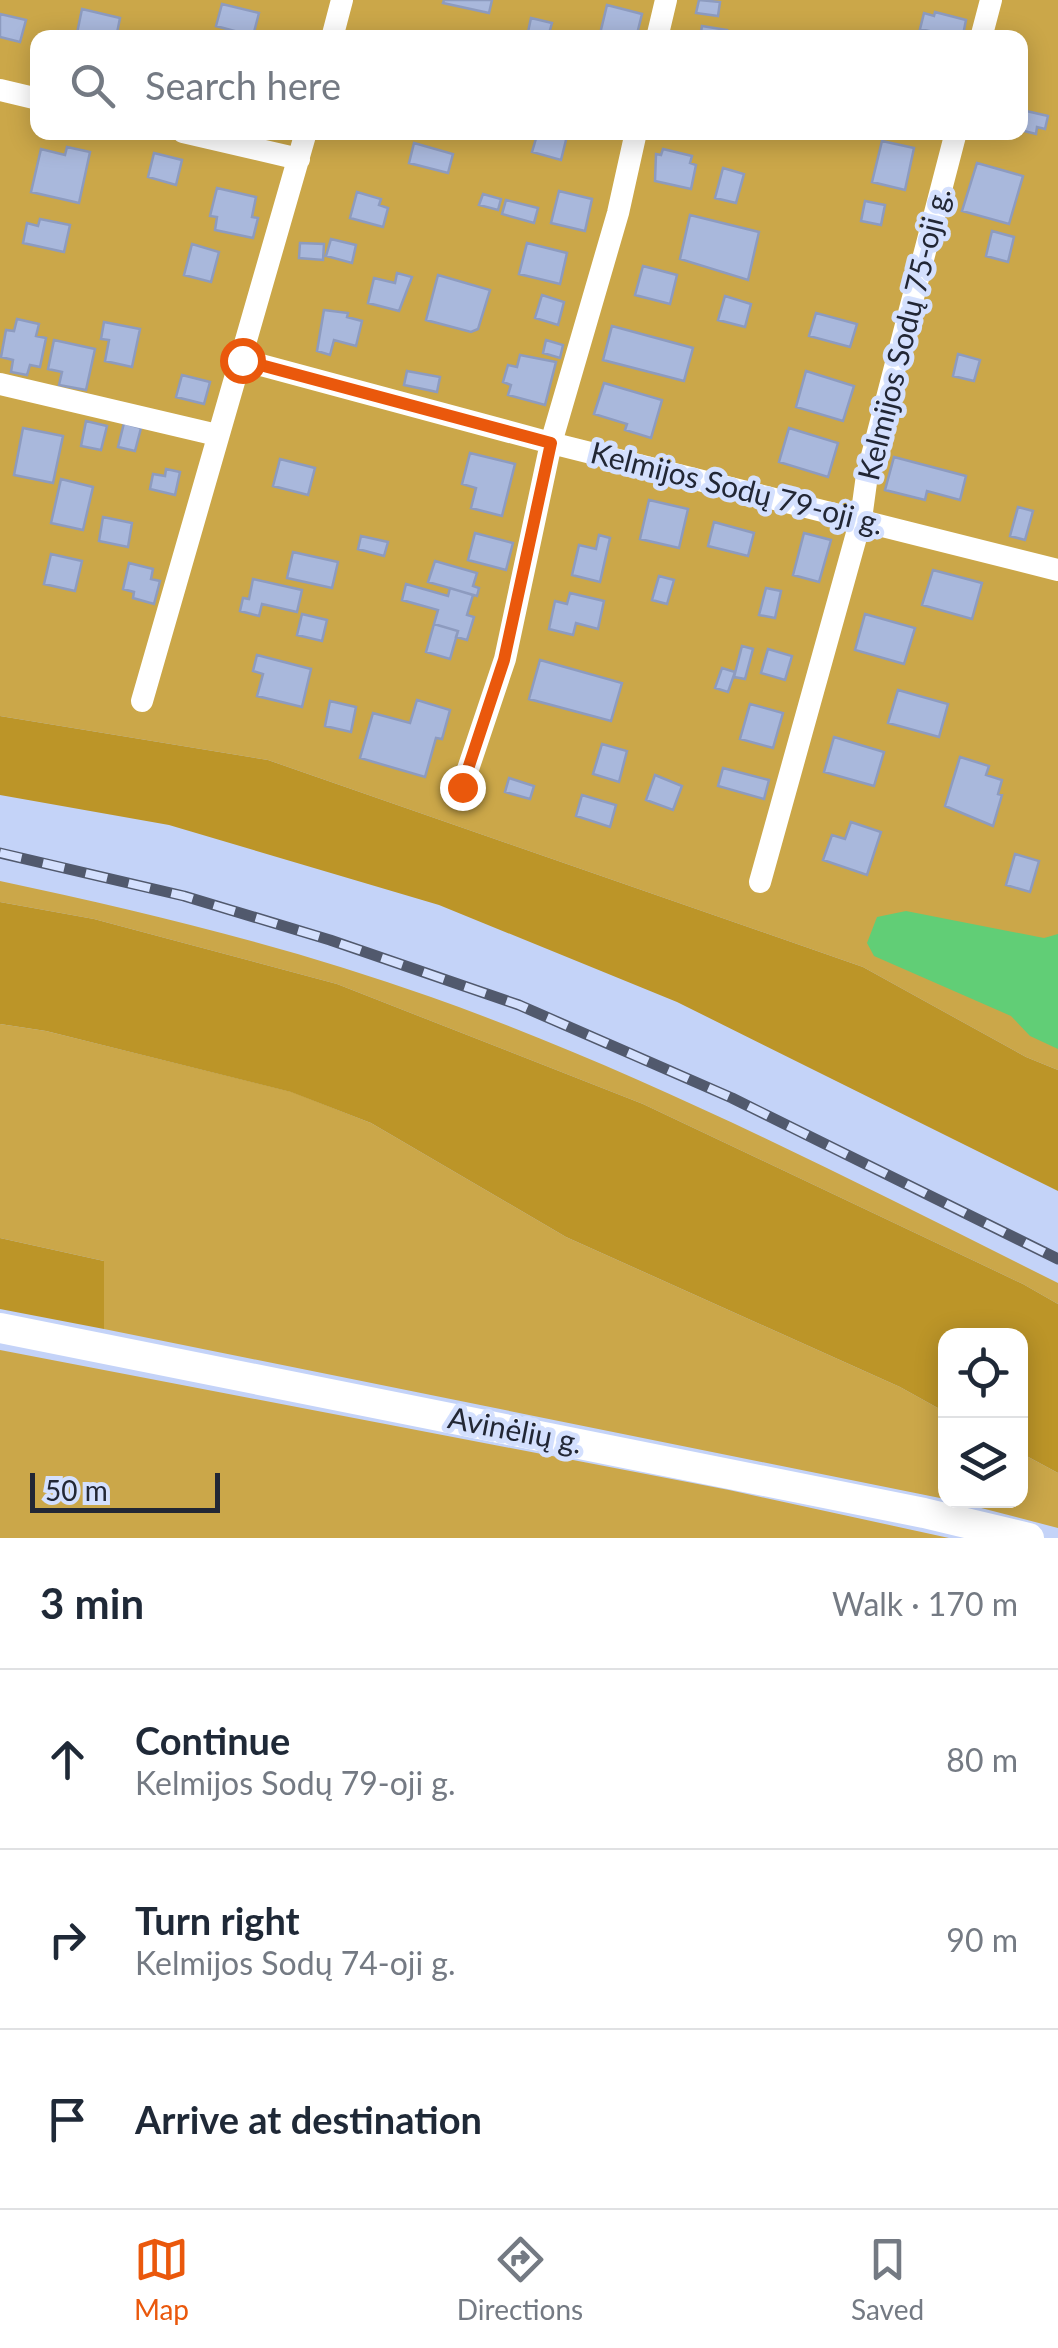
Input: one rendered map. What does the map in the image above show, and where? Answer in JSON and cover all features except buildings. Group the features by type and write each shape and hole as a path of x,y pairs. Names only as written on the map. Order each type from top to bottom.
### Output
{"main road":[{"name":"Avinėlių g.","path":"0,1328 924,1513 1029,1538"}],"street":[{"path":"334,30 342,0"},
{"path":"660,30 666,0"},
{"path":"983,30 991,0"},
{"path":"0,90 30,97"},
{"path":"217,140 298,159"},
{"path":"142,701 304,140"},
{"path":"462,787 504,660 551,443 618,213 634,140"},
{"name":"Kelmijos Sodų 75-oji g.","path":"760,882 861,519 866,475 954,140"},
{"name":"Kelmijos Sodų 79-oji g.","path":"242,360 551,443 1058,570"},
{"path":"0,384 217,435"}],"shaded area":[{"path":"0,0 1058,0 1058,1070 1026,1057 863,967 268,760 0,716"},
{"path":"0,716 268,760 863,967 1026,1057 1058,1070 1058,1191 677,1002 439,905 169,825 0,795"},
{"path":"0,881 271,946 512,1027 671,1094 1058,1283 1058,1304 643,1104 337,984 94,919 0,902"},
{"path":"0,902 94,919 337,984 643,1104 1058,1304 1058,1473 1028,1457 1028,1328 938,1328 938,1408 900,1387 566,1237 371,1123 291,1092 46,1031 0,1024"},
{"path":"906,911 1044,938 1058,934 1058,1049 1030,1036 1011,1016 874,956 867,943 877,917"},
{"path":"0,1024 46,1031 292,1092 371,1123 566,1237 900,1387 938,1408 938,1498 104,1329 104,1261 0,1238"},
{"path":"0,1238 104,1261 104,1329 0,1309"},
{"path":"0,1350 729,1490 949,1538 0,1538"},
{"path":"1028,1457 1058,1473 1058,1528 981,1508 1028,1508"}],"railway":[{"path":"0,853 184,896 330,940 519,1005 732,1098 1058,1259"}],"route":[{"path":"242,360 551,443 504,660 462,787"}]}
